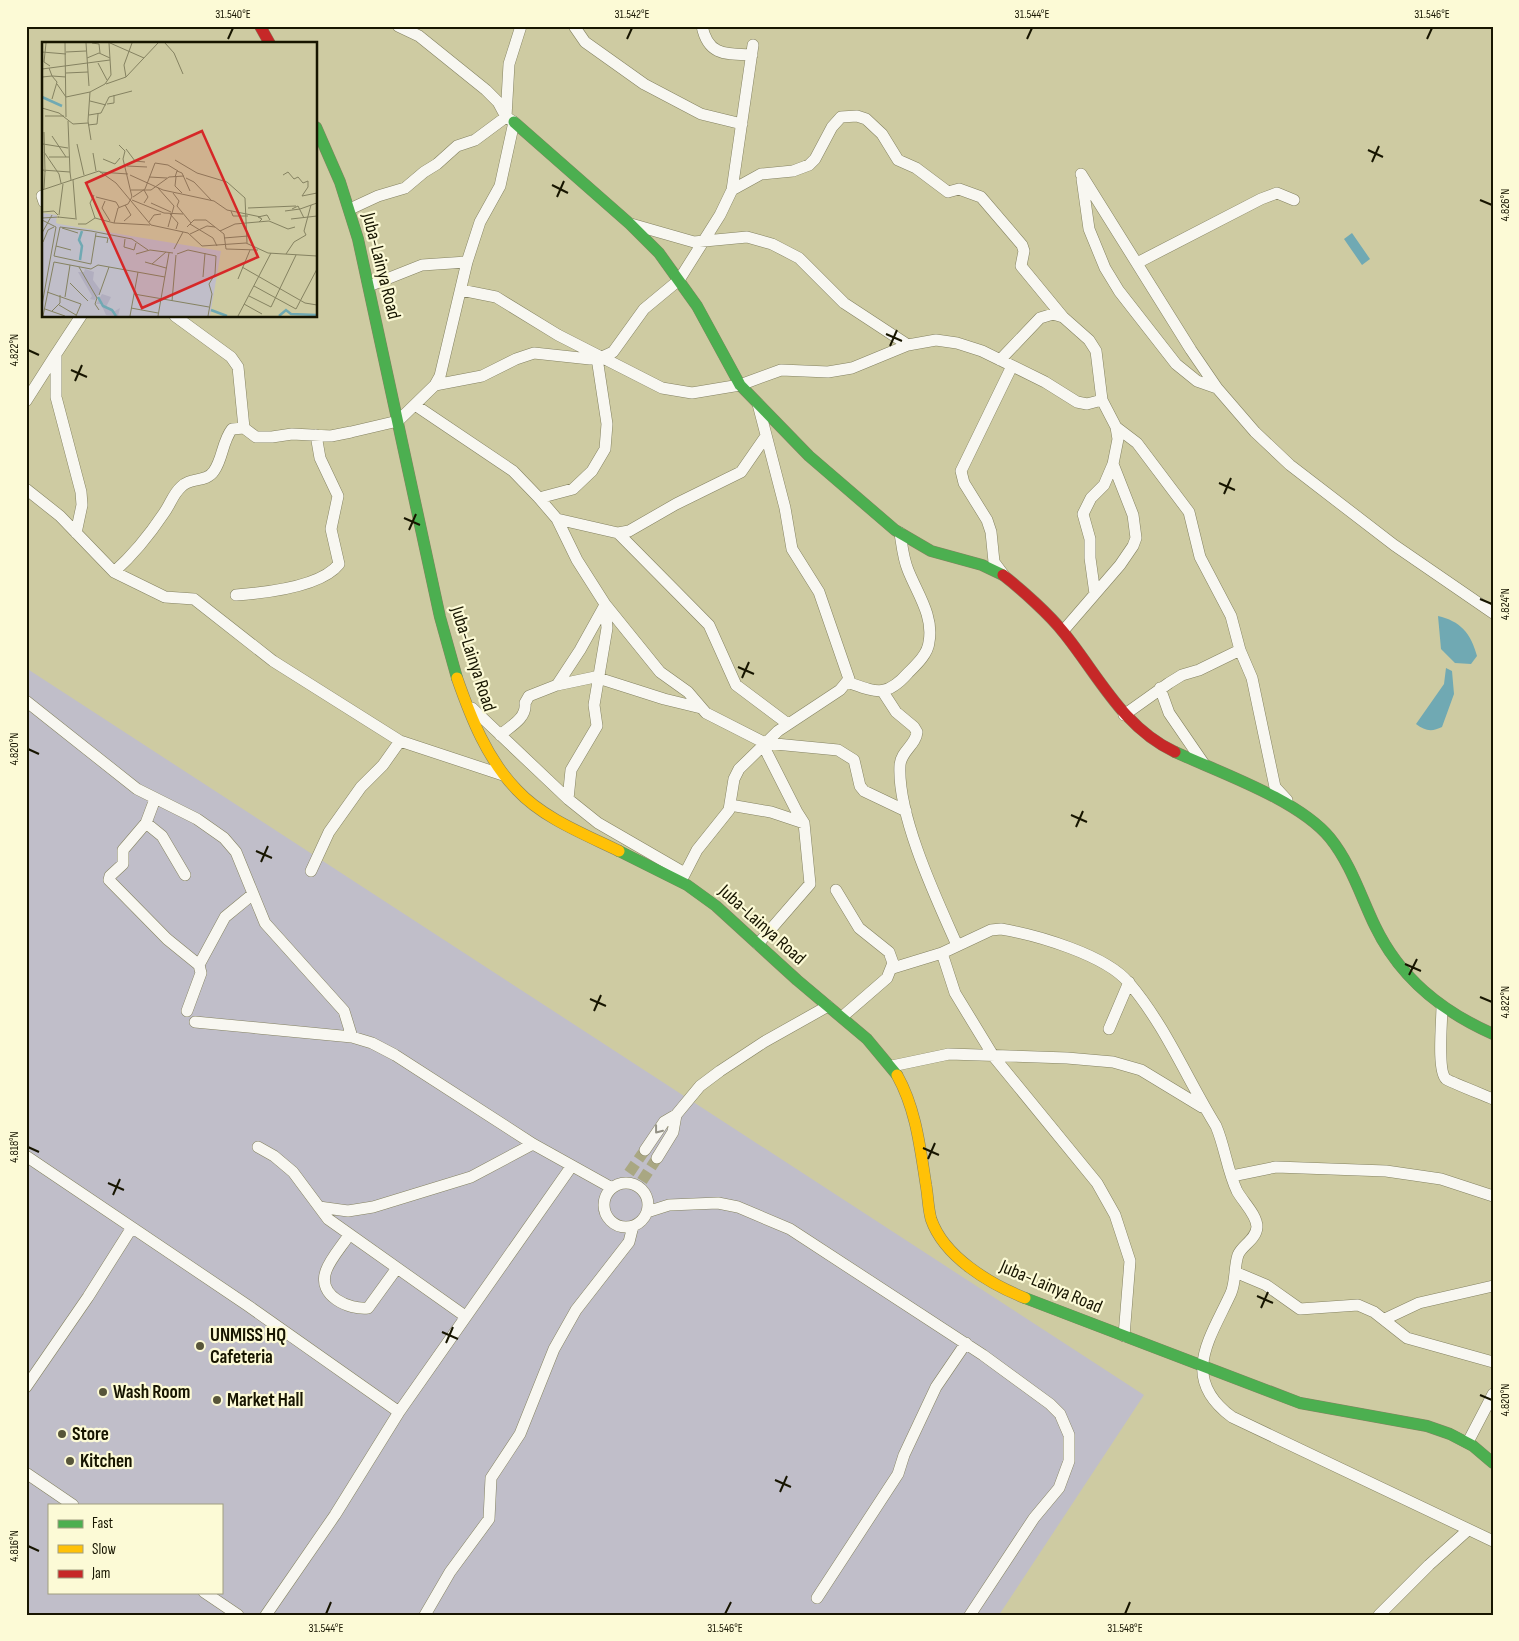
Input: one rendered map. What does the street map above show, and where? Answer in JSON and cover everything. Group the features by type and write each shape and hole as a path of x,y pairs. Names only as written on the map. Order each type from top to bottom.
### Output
{"main road":[{"path":"260,26 269,42"},
{"path":"510,120 630,224 659,253 697,306 740,385 809,456 900,533 931,551 982,565 1004,575 1063,631 1124,715 1139,728 1171,750 1296,808 1311,818 1329,836 1349,864 1385,945 1395,962 1411,980 1442,1006 1472,1025 1493,1034"},
{"name":"Juba-Lainya Road","path":"318,131 329,151 350,209 369,286 435,598 458,683 503,775 534,805 602,842 683,877 872,1043 892,1066 910,1099 917,1125 931,1218 943,1239 966,1263 998,1285 1203,1367 1300,1403 1330,1411 1404,1421 1437,1428 1468,1442 1493,1462"}],"street":[{"path":"398,26 419,36 486,90 498,102 510,120"},
{"path":"114,572 154,528 181,486 192,481 207,479 214,472 220,460 225,439 232,429 244,428 256,437 331,436 351,432 398,420 435,385 444,364 467,262 480,222 500,186 510,120 509,64 521,26"},
{"path":"574,26 585,42 644,84 701,114 742,124"},
{"path":"435,385 482,376 516,358 534,353 600,358 620,344 644,309 679,280 720,215 732,190 752,50 725,54 716,50 703,37 702,26"},
{"path":"732,190 761,174 793,171 809,165 815,159 832,127 841,117 857,116 875,126 898,160 916,168 938,187 952,193 959,189 981,197 1022,245 1024,251 1021,266 1063,317 1094,346 1098,357 1102,400 1116,427 1118,446 1104,485 1091,498 1084,514 1090,539 1090,558 1095,594"},
{"path":"350,209 378,196 405,188 457,146 475,140 510,120"},
{"path":"1217,388 1197,381 1176,364 1119,291 1105,268 1088,229 1081,174 1191,350 1217,388 1255,432 1290,465 1394,545 1493,613"},
{"path":"1137,263 1261,199 1277,193 1294,200"},
{"path":"630,224 687,241 755,238 791,253 808,265 844,303 908,345"},
{"path":"369,286 422,265 467,262"},
{"path":"461,290 496,297 536,323 600,358 662,388 677,391 692,393 740,385 781,370 828,372 852,368 908,345 936,340 956,343 1000,360 1045,382 1077,402 1087,404 1102,400"},
{"path":"1000,360 1040,318 1053,314 1063,317"},
{"path":"178,318 231,357 238,367 244,428"},
{"path":"26,401 76,319"},
{"path":"56,354 56,397 81,492 82,505 76,533"},
{"path":"539,498 573,489 592,471 605,449 606,424 600,358"},
{"path":"1004,575 994,562 991,532 987,520 964,483 961,471 1012,366"},
{"path":"467,703 568,799 598,823 683,877 697,850 726,814 730,805 734,779 739,769 764,744 788,724 840,690 847,682 848,675 819,592 792,549 785,508 758,404"},
{"path":"415,405 513,471 539,498 557,519 577,560 605,604 660,672 688,692 701,708 714,718 764,744 838,750 854,760 860,786 864,791 906,811"},
{"path":"1116,427 1137,443 1189,512 1200,557 1231,616 1240,650 1256,691 1274,787 1296,808"},
{"path":"236,596 275,592 308,582 335,569 339,564 331,529 338,496 320,458 316,435"},
{"path":"557,519 618,533 637,528 676,504 741,472 766,436"},
{"path":"1063,631 1127,556 1136,538 1133,515 1113,464"},
{"path":"26,488 60,516 114,572 165,597 194,599 274,661 400,741 503,775"},
{"path":"618,533 709,625 736,684 788,724"},
{"path":"847,682 884,692 895,687 921,658 930,643 927,612 908,572 900,533"},
{"path":"568,799 571,770 597,726 594,705 607,628 605,604"},
{"path":"557,685 580,650 605,604"},
{"path":"1124,715 1160,688 1182,675 1199,670 1240,650"},
{"path":"500,735 523,716 526,710 525,703 529,696 557,685 587,677 600,678 664,699 701,708"},
{"path":"1160,688 1169,713 1206,767"},
{"path":"884,692 896,712 914,727 917,732 917,737 904,752 900,763 900,785 906,811 931,885 957,945"},
{"path":"26,701 108,768 156,800 197,819 224,838 236,852 265,923 344,1011 352,1037"},
{"path":"311,871 329,832 361,787 383,765 400,741"},
{"path":"758,944 810,884 804,823 764,744"},
{"path":"156,800 146,823 124,848 122,854 123,864 110,876 109,880 168,940 199,965 202,973 187,1011"},
{"path":"730,805 771,812 804,823"},
{"path":"146,823 162,836 185,875"},
{"path":"836,890 862,931 889,952 893,968"},
{"path":"199,965 225,917 253,894"},
{"path":"842,1017 878,988 893,968 942,952 991,930 1008,930 1073,950 1095,959 1129,982 1190,1078 1222,1140 1240,1196 1257,1223 1257,1230 1240,1252 1232,1290 1207,1341 1203,1367 1206,1390 1216,1404 1232,1417 1493,1541"},
{"path":"942,952 955,993 994,1057 1097,1184 1116,1215 1130,1261 1124,1336"},
{"path":"1110,1029 1129,982"},
{"path":"644,1150 664,1122 676,1115 700,1086 764,1042 828,1006"},
{"path":"1442,1006 1442,1052 1439,1062 1443,1076 1451,1082 1493,1099"},
{"path":"195,1022 352,1037 372,1043 395,1055 572,1167 615,1187 628,1184 641,1185 647,1198 647,1212 641,1222 633,1226 618,1226 607,1216 604,1200 615,1187 629,1174"},
{"path":"892,1066 949,1054 1067,1058 1129,1065 1148,1073 1204,1108"},
{"path":"657,1158 673,1132 676,1115"},
{"path":"319,1207 348,1211 373,1207 471,1177 533,1144"},
{"path":"258,1147 274,1156 294,1172 328,1218 349,1235 465,1316"},
{"path":"26,1156 240,1301 399,1412"},
{"path":"266,1615 335,1515 399,1412 572,1167"},
{"path":"1232,1176 1276,1167 1386,1171 1441,1179 1493,1196"},
{"path":"647,1212 669,1205 718,1203 738,1207 790,1229 966,1343 1050,1404 1060,1414 1069,1435 1069,1461 1059,1488 1034,1518 970,1615"},
{"path":"425,1615 450,1572 489,1518 492,1478 520,1434 554,1349 576,1310 629,1242 633,1226"},
{"path":"26,1387 88,1298 132,1229"},
{"path":"349,1235 325,1272 325,1286 332,1296 346,1306 358,1309 368,1308 397,1268"},
{"path":"1235,1272 1266,1285 1300,1310 1358,1305 1385,1319 1408,1338 1493,1362"},
{"path":"1385,1319 1419,1303 1493,1286"},
{"path":"817,1598 898,1474 904,1455 936,1387 966,1343"},
{"path":"1468,1442 1493,1394"},
{"path":"26,1473 72,1504"},
{"path":"1379,1615 1468,1530"},
{"path":"207,1594 238,1615"}],"shaded area":[{"path":"26,668 1144,1395 999,1615 26,1615"}],"water":[{"path":"1352,233 1370,259 1362,265 1344,239"},
{"path":"1438,616 1453,621 1464,629 1475,648 1477,656 1471,664 1455,663 1441,649"},
{"path":"1446,668 1452,671 1454,694 1442,727 1435,730 1422,728 1416,724 1444,684"}],"tunnel":[{"path":"629,1173 645,1150"},
{"path":"642,1181 657,1158"}],"traffic: fast":[{"path":"514,122 630,224 659,253 697,306 740,385 809,456 895,530 931,551 982,565 1003,575"},
{"path":"318,132 340,182 358,239 440,617 457,678"},
{"path":"1175,752 1258,789 1299,811 1316,824 1330,838 1344,859 1375,926 1397,962 1424,991 1439,1003 1456,1015 1493,1034"},
{"path":"619,851 687,885 716,906 797,980 867,1039 897,1075"},
{"path":"1025,1298 1300,1403 1427,1426 1450,1434 1473,1446 1493,1463"}],"traffic: slow":[{"path":"457,678 481,737 497,765 517,790 527,800 551,817 619,851"},
{"path":"897,1075 913,1115 922,1157 930,1215 937,1233 957,1257 970,1268 997,1285 1025,1298"}],"traffic: jam":[{"path":"260,26 269,42"},
{"path":"1003,575 1035,602 1058,626 1126,715 1157,742 1175,752"}],"place":[{"name":"UNMISS HQ Cafeteria","path":"200,1346"},
{"name":"Wash Room","path":"103,1392"},
{"name":"Market Hall","path":"217,1400"},
{"name":"Store","path":"62,1434"},
{"name":"Kitchen","path":"70,1461"}]}
